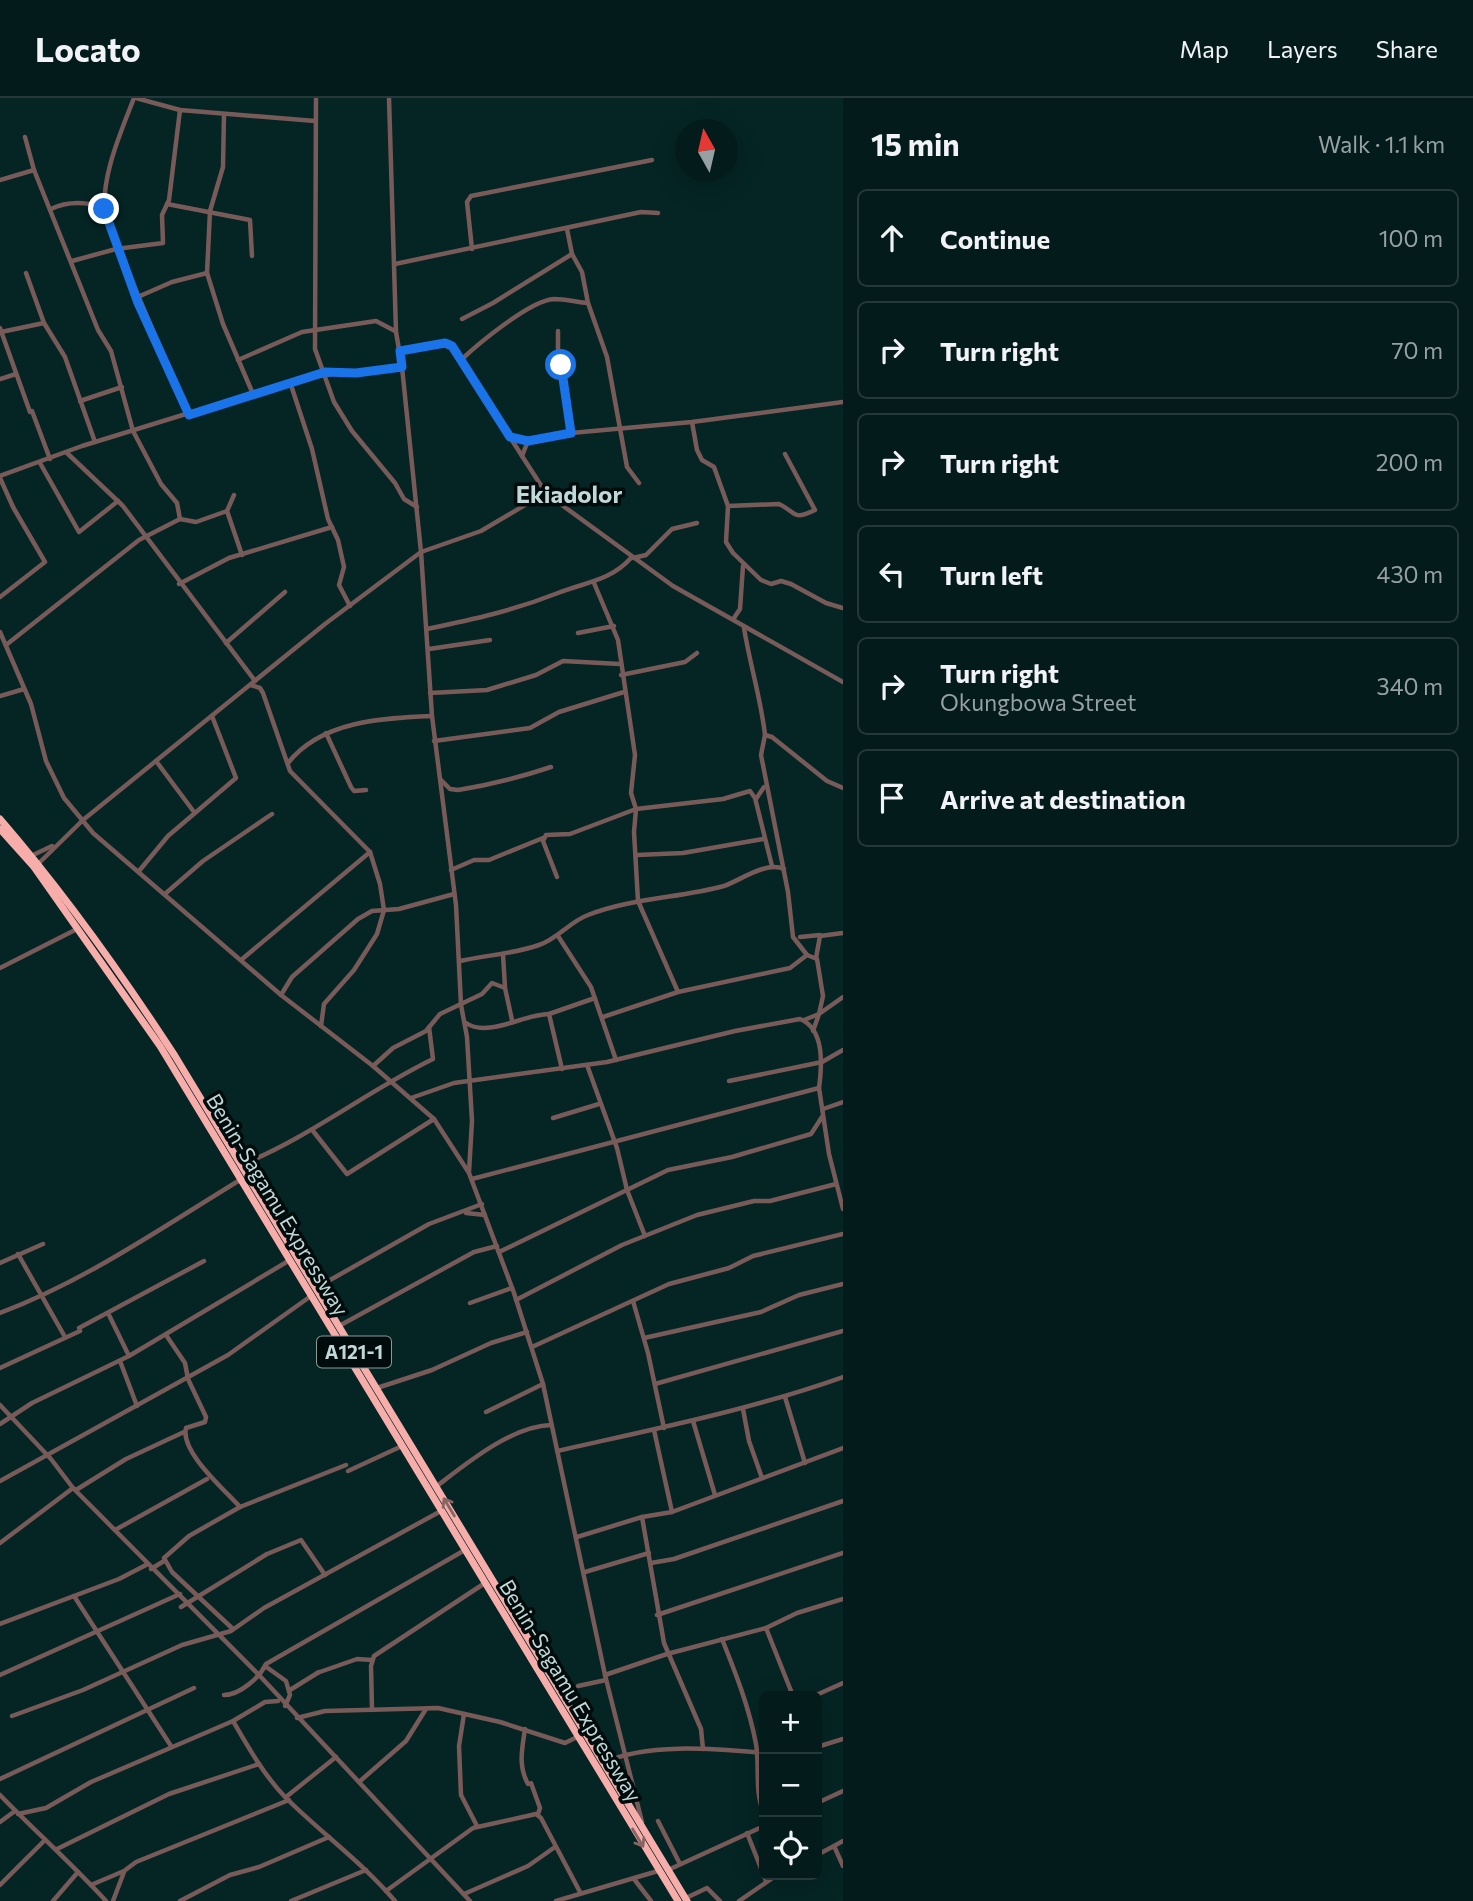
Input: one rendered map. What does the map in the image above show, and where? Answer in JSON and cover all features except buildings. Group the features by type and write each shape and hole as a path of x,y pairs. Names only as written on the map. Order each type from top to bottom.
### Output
{"highway":[{"name":"A121-1","path":"0,818 120,971 175,1056 314,1292 339,1327 437,1486 668,1870 681,1900"},
{"name":"A121-1","path":"0,829 30,857"},
{"name":"Benin-Sagamu Expressway","path":"36,865 160,1046 290,1260 314,1292 402,1446 658,1871 681,1900"}],"street":[{"path":"189,415 138,303 116,249 104,209 119,138 135,98 180,110 315,121"},
{"path":"316,98 313,220 317,330 314,349 325,372 334,402 352,431 395,483 404,499 418,508"},
{"path":"389,98 396,332 418,508 421,584 429,649 434,741 460,961 461,1005 465,1022 469,1082 469,1173"},
{"path":"72,261 116,249 163,243 162,215 167,204 180,110"},
{"path":"224,114 223,167 210,211 207,273 253,394"},
{"path":"25,137 34,170 98,330 111,351 134,431 161,484 177,503 180,519"},
{"path":"472,249 467,202 471,196 652,160"},
{"path":"0,180 34,170"},
{"path":"51,209 67,204 94,204 104,209"},
{"path":"167,204 250,220 252,256"},
{"path":"395,264 640,212 658,213"},
{"path":"567,229 572,254 586,285 588,303 607,357 627,467 639,483"},
{"path":"462,319 572,254"},
{"path":"26,273 44,323 65,357 95,443"},
{"path":"138,303 140,296 172,282 207,273"},
{"path":"461,360 522,311 539,302 554,299 588,303"},
{"path":"239,360 302,332 380,321 382,326 396,332"},
{"path":"44,323 0,330 50,459"},
{"path":"558,331 558,349 571,433"},
{"path":"400,351 445,343 452,346 544,492 632,558 695,598 734,618 744,627 843,682"},
{"path":"314,375 319,363"},
{"path":"0,597 45,562 13,507 0,477 95,443 314,375 402,367"},
{"path":"0,379 16,374"},
{"path":"290,382 344,567 340,584 350,606"},
{"path":"80,401 122,387"},
{"path":"510,437 528,441 571,433 692,422 843,402"},
{"path":"692,422 697,450 702,460 714,467 728,506 726,542 743,566 761,580 771,584 782,581 791,584 826,603 843,608"},
{"path":"522,456 528,441"},
{"path":"67,453 118,501 147,536 179,584 226,643 253,683 260,688 287,764 300,784 375,861 384,910 377,934 354,970 324,1004 321,1026"},
{"path":"728,506 779,504 793,515 801,517 815,510 785,454"},
{"path":"40,463 79,532 118,501"},
{"path":"36,865 83,820 212,715 421,552 481,531 544,492"},
{"path":"234,495 227,511 240,555"},
{"path":"6,645 147,536 180,519 195,522 227,511"},
{"path":"427,629 526,607 559,593 594,583 612,574 632,558 646,555 672,529 697,523"},
{"path":"179,584 204,568 332,527"},
{"path":"240,555 327,531"},
{"path":"734,618 740,609 743,566"},
{"path":"594,583 614,626 635,755 631,793 636,809 634,832 638,901 678,992"},
{"path":"226,643 285,592"},
{"path":"578,633 614,626"},
{"path":"744,627 755,688 762,706 765,735 761,755 784,869 793,937 807,955 817,959"},
{"path":"0,632 24,689 46,761 64,798 83,820 109,848 166,893 281,995 373,1066 435,1119 469,1173 512,1288 542,1384 606,1678 644,1830"},
{"path":"429,649 490,640"},
{"path":"621,675 685,662 697,653"},
{"path":"430,693 487,690 536,675 563,662 620,664"},
{"path":"0,696 24,689"},
{"path":"434,741 530,728 559,712 624,692"},
{"path":"139,871 168,836 236,778 212,715"},
{"path":"287,764 296,753 326,733 400,718 432,716"},
{"path":"326,733 351,788 366,790"},
{"path":"765,735 772,737 827,781 843,788"},
{"path":"156,761 194,812"},
{"path":"440,779 450,789 458,790 505,778 527,776 551,767"},
{"path":"755,798 764,787"},
{"path":"451,870 474,860 489,860 552,834 579,831 636,809 723,799 743,791 750,791 755,798 763,839 772,866"},
{"path":"166,893 202,861 272,814"},
{"path":"543,838 556,877"},
{"path":"637,855 683,853 763,839"},
{"path":"30,857 56,844"},
{"path":"242,960 369,852"},
{"path":"460,961 503,955 537,946 558,936 588,915 638,901 708,890 772,866 784,869"},
{"path":"281,995 292,976 322,947 358,919 372,911 454,894"},
{"path":"0,968 78,929"},
{"path":"800,937 843,933"},
{"path":"558,936 595,998 616,1060"},
{"path":"813,1031 823,996 817,959 821,936"},
{"path":"503,955 505,988 512,1020"},
{"path":"603,1017 678,992 790,968 807,955"},
{"path":"373,1066 386,1053 429,1027 440,1014 482,994 492,982 505,988"},
{"path":"411,1098 436,1087 616,1060 734,1031 803,1020 819,1014 843,997"},
{"path":"465,1022 473,1028 486,1028 512,1020 549,1014 595,998"},
{"path":"549,1014 562,1069"},
{"path":"803,1020 813,1031 822,1053 819,1088 826,1136 843,1209"},
{"path":"241,1165 313,1131 389,1080 433,1059 429,1027"},
{"path":"729,1081 822,1062 843,1050"},
{"path":"587,1065 599,1104 615,1141 627,1190 645,1236"},
{"path":"472,1179 819,1088"},
{"path":"811,1134 823,1112 843,1102"},
{"path":"553,1118 599,1104"},
{"path":"313,1131 347,1174 435,1119"},
{"path":"499,1252 668,1170 733,1157 811,1134 826,1136"},
{"path":"516,1300 645,1236 697,1215 754,1201 771,1201 836,1181 843,1173"},
{"path":"0,1314 44,1297 137,1247 155,1231 240,1180"},
{"path":"0,1481 188,1379 228,1355 314,1292 438,1220 482,1204"},
{"path":"462,1213 486,1215"},
{"path":"532,1347 669,1284 729,1268 753,1256 843,1234"},
{"path":"0,1263 43,1244"},
{"path":"339,1327 471,1254 497,1246"},
{"path":"18,1254 65,1337"},
{"path":"0,1424 10,1415 130,1356 290,1260"},
{"path":"0,1368 109,1315 204,1261"},
{"path":"644,1338 761,1312 799,1295 843,1283"},
{"path":"470,1303 512,1288"},
{"path":"632,1301 644,1338 664,1428"},
{"path":"109,1315 130,1356"},
{"path":"655,1384 843,1331"},
{"path":"376,1388 432,1370 491,1343 527,1332"},
{"path":"0,1543 73,1488 76,1490 126,1459 184,1432 188,1426 206,1420 188,1379 185,1363 166,1335"},
{"path":"120,1361 137,1406"},
{"path":"557,1451 693,1422 785,1397 843,1377"},
{"path":"486,1412 542,1384"},
{"path":"785,1397 805,1463"},
{"path":"0,1405 47,1455 73,1488 149,1567 180,1594 220,1636 264,1671 286,1681 290,1690"},
{"path":"743,1409 749,1441 762,1478"},
{"path":"693,1422 715,1495"},
{"path":"437,1486 482,1451 534,1428 551,1425"},
{"path":"654,1430 673,1512"},
{"path":"184,1432 203,1469 240,1507"},
{"path":"348,1471 402,1446"},
{"path":"577,1536 642,1517 673,1512 843,1448"},
{"path":"233,1629 164,1561 164,1555 189,1536 240,1507 346,1465"},
{"path":"115,1530 207,1479"},
{"path":"651,1563 674,1559 843,1501"},
{"path":"12,1716 83,1690 182,1645 220,1636 441,1511"},
{"path":"642,1517 657,1615 667,1654 698,1722 703,1749"},
{"path":"181,1606 267,1554 301,1540 325,1575"},
{"path":"224,1695 233,1694 264,1671 465,1550"},
{"path":"584,1572 649,1553"},
{"path":"657,1615 843,1553"},
{"path":"0,1624 164,1561"},
{"path":"181,1606 249,1562"},
{"path":"372,1710 372,1660 377,1653 485,1583"},
{"path":"0,1675 180,1594"},
{"path":"74,1596 171,1746"},
{"path":"189,1603 197,1596"},
{"path":"181,1606 197,1596"},
{"path":"578,1686 667,1654 766,1628 797,1613 843,1600"},
{"path":"206,1620 216,1615"},
{"path":"766,1628 791,1691"},
{"path":"722,1639 748,1706 757,1752 759,1794"},
{"path":"317,1672 357,1659 372,1660"},
{"path":"285,1706 290,1690 327,1667"},
{"path":"264,1671 280,1701 470,1901"},
{"path":"822,1692 843,1683"},
{"path":"0,1779 194,1688"},
{"path":"0,1822 16,1813 46,1808 91,1782 233,1721 265,1702 280,1701"},
{"path":"297,1718 325,1711 427,1708 525,1729 565,1743 578,1737"},
{"path":"359,1782 406,1741 427,1708"},
{"path":"464,1714 459,1746 460,1790 477,1826"},
{"path":"233,1721 259,1764 287,1798 366,1870 395,1901"},
{"path":"525,1729 521,1757 522,1774 540,1808 538,1814 580,1892"},
{"path":"822,1746 843,1739"},
{"path":"603,1763 624,1755 703,1749 757,1752"},
{"path":"91,1885 124,1871 136,1862 287,1798 336,1757"},
{"path":"57,1849 169,1794 259,1764"},
{"path":"822,1801 843,1791"},
{"path":"0,1795 57,1849 106,1901"},
{"path":"386,1891 477,1826 538,1814"},
{"path":"658,1821 680,1864"},
{"path":"668,1870 759,1828"},
{"path":"738,1901 766,1881 747,1833"},
{"path":"180,1901 230,1875 329,1837"},
{"path":"0,1885 45,1840"},
{"path":"822,1852 843,1841"},
{"path":"834,1846 843,1866"},
{"path":"464,1894 528,1866 555,1847"},
{"path":"290,1901 366,1870"},
{"path":"113,1901 124,1871"},
{"path":"556,1901 658,1871"},
{"path":"52,1901 78,1872"},
{"path":"634,1879 651,1901"},
{"path":"681,1900 707,1888 720,1901"}],"district":[{"name":"Ekiadolor","path":"569,495"}],"route":[{"path":"104,209 116,249 138,303 189,415 325,372 356,373 402,367 400,351 445,343 452,346 510,437 528,441 571,433 561,365"}]}
